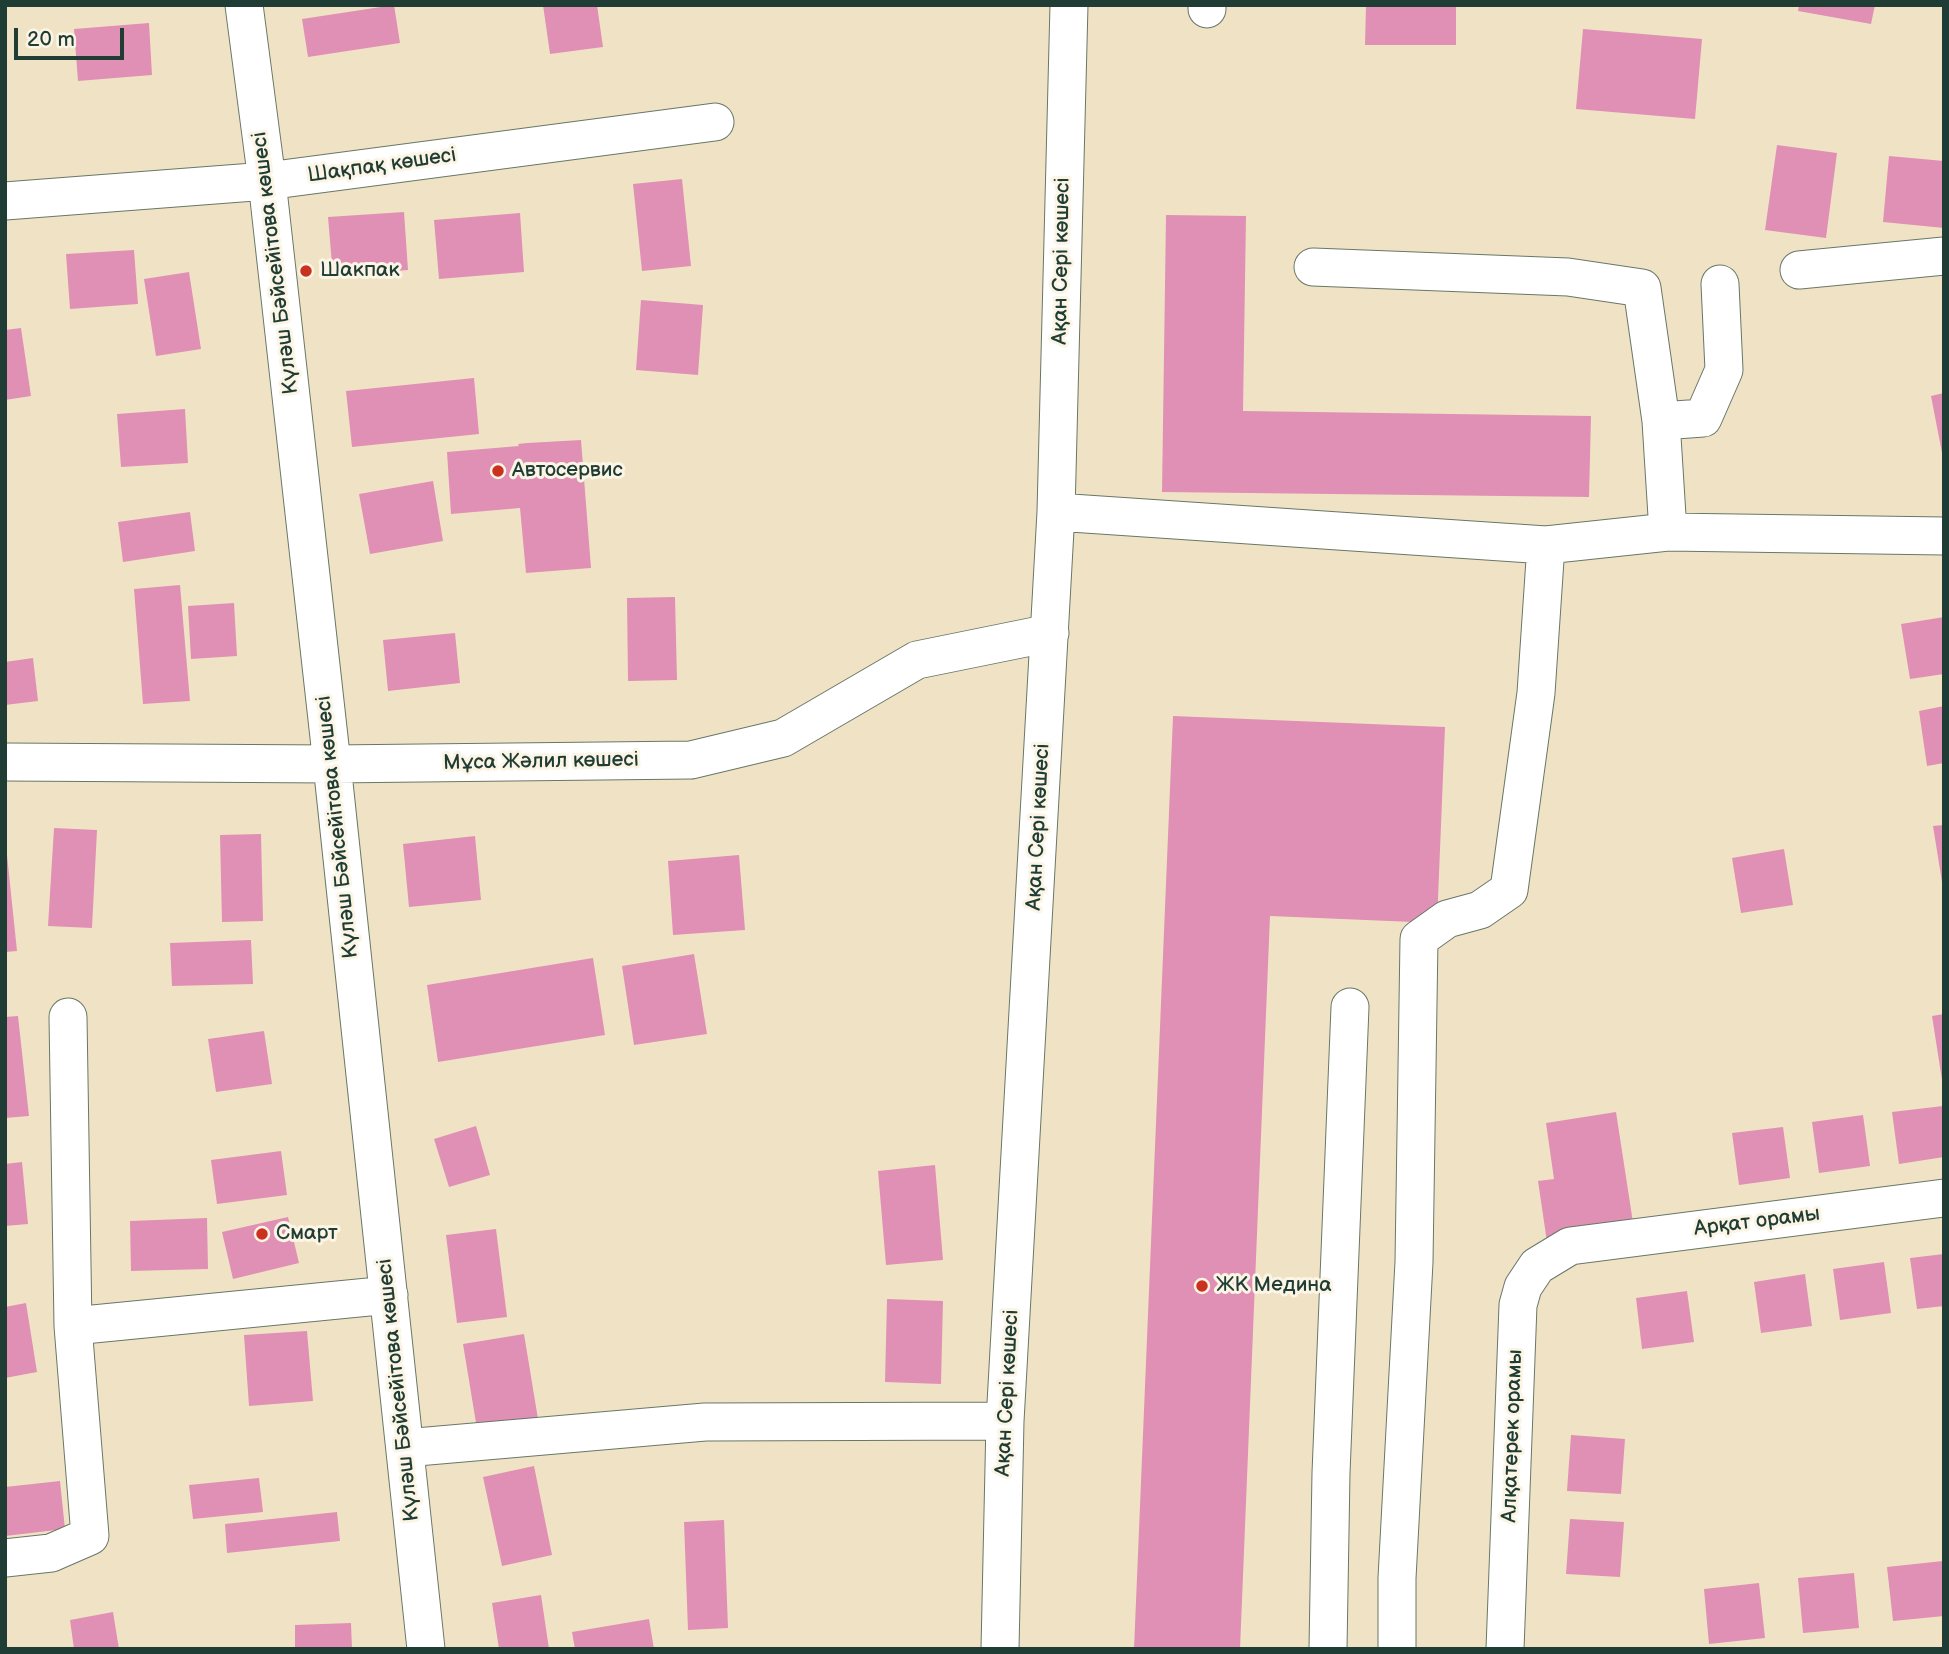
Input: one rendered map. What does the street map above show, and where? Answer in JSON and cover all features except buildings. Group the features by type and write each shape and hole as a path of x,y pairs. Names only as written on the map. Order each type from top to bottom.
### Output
{"street":[{"name":"Күләш Бәйсейітова көшесі","path":"244,5 267,181 332,764 426,1649"},
{"name":"Ақан Сері көшесі","path":"1000,1649 1005,1421 1056,512 1069,5"},
{"name":"Шақпақ көшесі","path":"5,201 267,181 715,122"},
{"path":"1798,270 1944,256"},
{"path":"1312,267 1568,277 1642,288 1661,421 1668,532"},
{"path":"1661,421 1703,418 1724,370 1720,284"},
{"path":"1056,512 1546,545 1668,532 1944,536"},
{"path":"1397,1649 1397,1578 1415,1262 1419,939 1447,919 1480,910 1509,890 1536,693 1546,545"},
{"name":"Мұса Жәлил көшесі","path":"5,762 332,764 691,760 783,738 918,660 1050,632"},
{"path":"1328,1649 1331,1473 1350,1007"},
{"path":"5,1558 51,1553 90,1536 73,1326 68,1017"},
{"name":"Арқат орамы","path":"1570,1246 1944,1198"},
{"name":"Алқатерек орамы","path":"1505,1649 1518,1305 1523,1287 1537,1266 1570,1246"},
{"path":"73,1326 389,1295"},
{"path":"405,1448 705,1422 1005,1421"}],"place":[{"name":"Шакпак","path":"306,271"},
{"name":"Автосервис","path":"498,471"},
{"name":"Смарт","path":"262,1234"},
{"name":"ЖК Медина","path":"1202,1286"}]}
